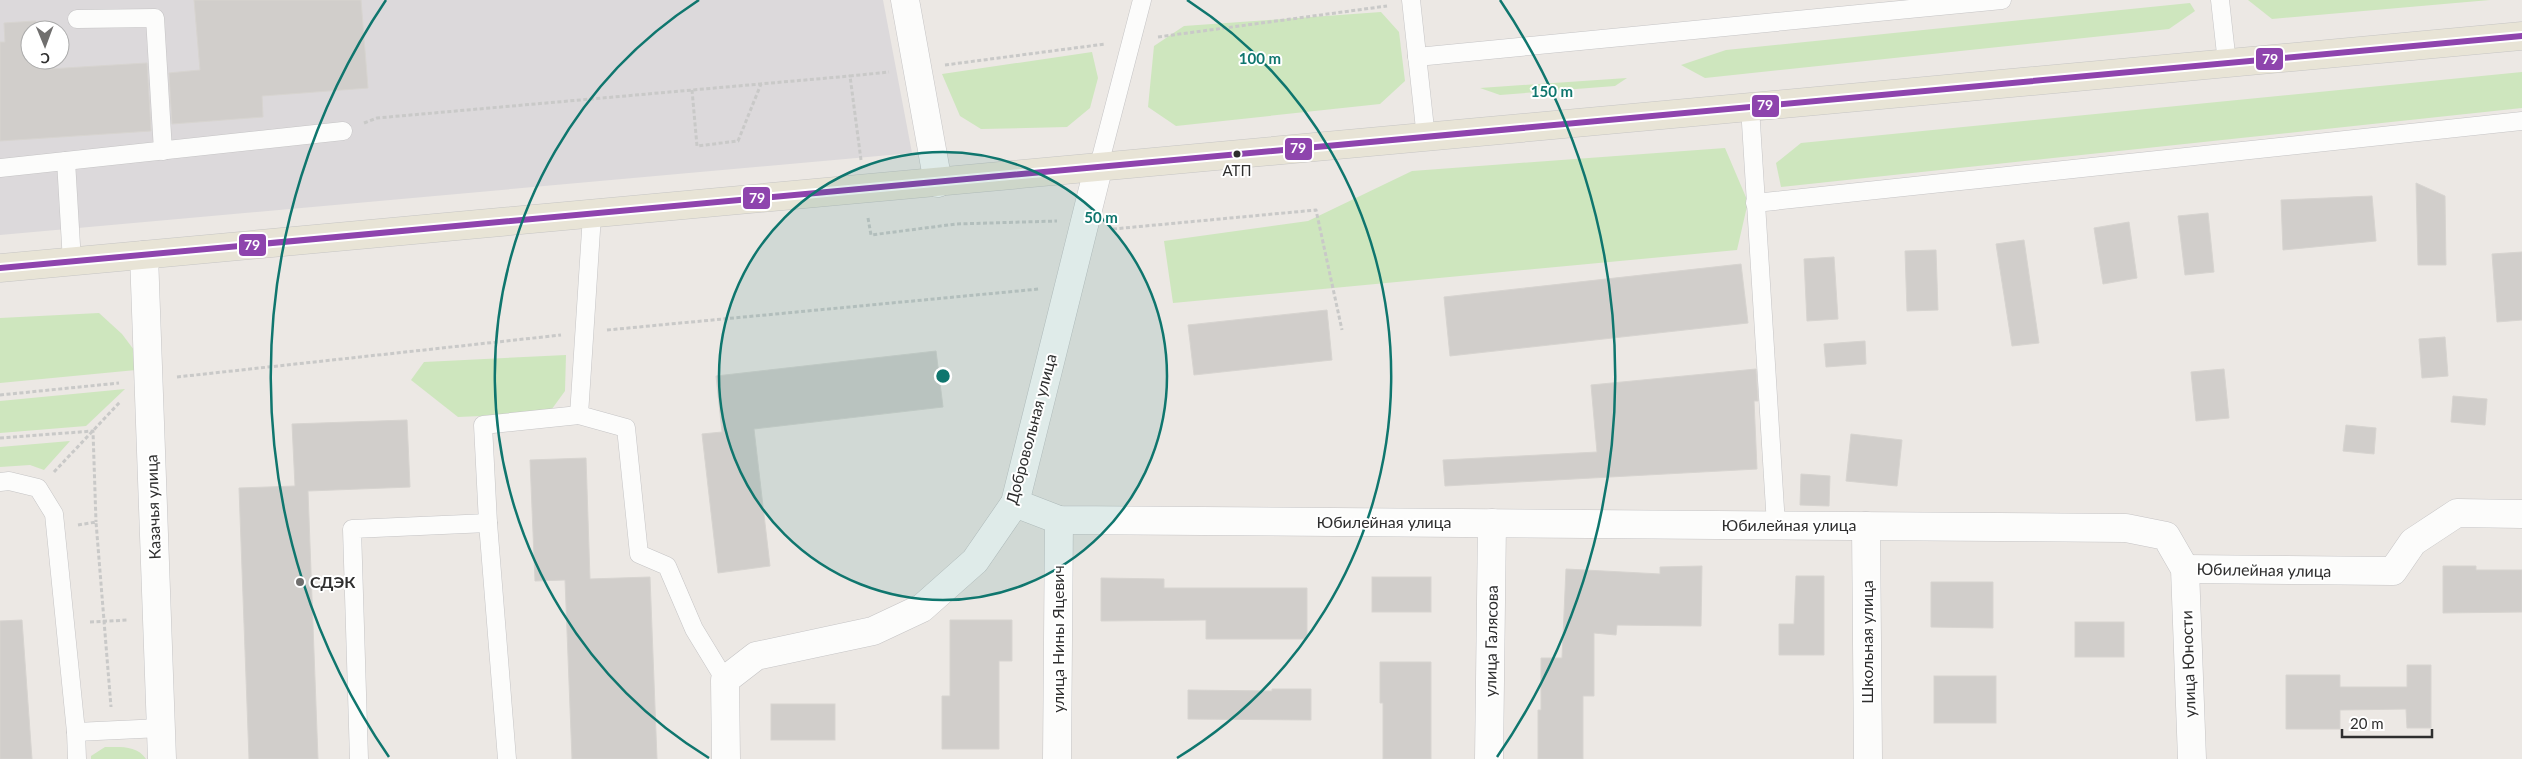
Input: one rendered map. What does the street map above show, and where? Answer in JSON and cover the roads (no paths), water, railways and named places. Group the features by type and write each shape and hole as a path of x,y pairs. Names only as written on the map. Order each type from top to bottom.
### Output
{"main road":[{"path":"0,268 1098,169 2522,36"}],"street":[{"path":"905,0 938,183"},
{"name":"Добровольная улица","path":"725,680 756,656 873,631 922,608 975,561 1015,503 1067,287 1098,169"},
{"name":"Казачья улица","path":"144,256 162,759"},
{"name":"Юбилейная улица","path":"1015,503 1059,520 2126,528 2166,536 2184,569 2393,571 2413,542 2457,513 2522,514"},
{"name":"улица Нины Яцевич","path":"1057,759 1059,520"},
{"name":"улица Галясова","path":"1489,759 1492,523"},
{"name":"Школьная улица","path":"1866,526 1868,759"},
{"name":"улица Юности","path":"2184,569 2192,759"},
{"path":"725,680 726,759"}],"lane":[{"path":"1098,169 1142,0"},
{"path":"1411,0 1426,138"},
{"path":"1417,58 2002,0"},
{"path":"2220,0 2227,63"},
{"path":"77,19 155,18 163,151"},
{"path":"1750,107 1776,525"},
{"path":"1756,203 2522,121"},
{"path":"0,168 343,132"},
{"path":"66,161 72,262"},
{"path":"579,415 584,332 591,266 592,215"},
{"path":"507,759 488,523 483,425 579,415 626,428 639,554 666,566 694,629 725,680"},
{"path":"0,482 9,481 38,488 54,514 76,732 77,759"},
{"path":"359,759 352,529 488,523"},
{"path":"76,732 161,728"}],"place":[{"name":"АТП","path":"1237,154"},
{"name":"СДЭК","path":"300,582"}]}
